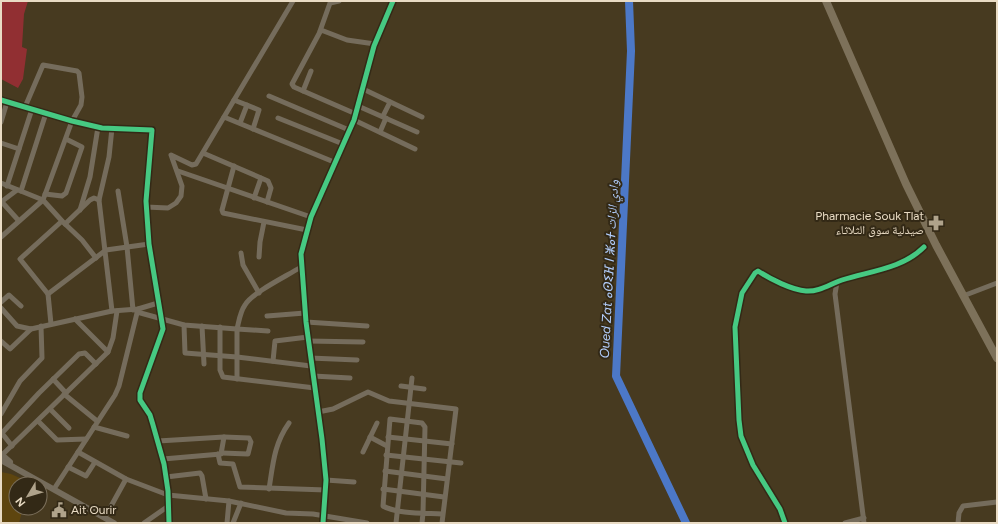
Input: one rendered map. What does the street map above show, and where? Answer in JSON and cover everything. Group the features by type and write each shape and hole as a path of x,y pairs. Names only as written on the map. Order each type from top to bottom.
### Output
{"main road":[{"path":"826,1 906,184 963,296 997,358"}],"street":[{"path":"146,207 168,208 176,203 182,192 178,171 171,155 194,165 203,153 293,1"},
{"path":"339,1 330,3 320,31 292,84 294,87 356,114"},
{"path":"323,523 326,480 305,313 301,254 311,217 334,162 354,120 375,44 393,1"},
{"path":"320,31 322,30 347,40 375,44"},
{"path":"1,237 44,197 72,121 81,106 81,77 76,71 43,65 40,68 25,107"},
{"path":"303,91 311,71"},
{"path":"363,89 422,117"},
{"path":"269,96 349,130"},
{"path":"1,100 98,127 152,130 146,207 149,244 163,329 140,393 140,400 150,415 163,459 168,495 169,523"},
{"path":"234,100 259,110 253,129"},
{"path":"1,122 8,102"},
{"path":"380,132 390,102"},
{"path":"240,123 246,105"},
{"path":"358,106 417,132"},
{"path":"7,186 32,109"},
{"path":"19,221 1,201 19,190 46,113"},
{"path":"224,117 334,162"},
{"path":"278,118 343,144"},
{"path":"354,120 415,149"},
{"path":"80,210 90,177 98,127"},
{"path":"112,128 109,157 99,200 115,311 113,338 108,352 1,456 17,468 114,523"},
{"path":"1,183 44,197 62,196 66,193 82,147 66,139"},
{"path":"1,143 19,149"},
{"path":"203,153 261,178 270,184 267,202"},
{"path":"234,166 222,210 223,213 307,230"},
{"path":"178,171 311,217"},
{"path":"254,198 261,178"},
{"path":"54,489 97,421 110,405 119,386 136,310 118,191"},
{"path":"44,197 63,223 82,240 96,258"},
{"path":"51,324 48,294 20,261 20,257 94,198 99,200"},
{"path":"259,257 264,222"},
{"path":"48,294 106,250 149,244"},
{"path":"785,523 780,509 753,465 741,436 738,420 735,327 742,293 754,273 758,271 770,279 806,291 819,290 837,282 894,265 918,253 924,247"},
{"path":"240,253 243,265 259,293"},
{"path":"237,379 237,329 245,305 259,293 301,267"},
{"path":"837,282 835,294 837,315 864,520 845,523"},
{"path":"963,296 997,283"},
{"path":"1,302 9,296 21,306"},
{"path":"1,341 10,349 31,329 115,311 136,310 158,303"},
{"path":"1,308 18,326 31,329"},
{"path":"136,310 184,325 268,331"},
{"path":"267,316 305,313"},
{"path":"75,319 108,352"},
{"path":"306,322 367,326"},
{"path":"184,325 185,353 220,355 311,366"},
{"path":"1,414 20,381 42,358 41,326"},
{"path":"202,326 204,364"},
{"path":"220,328 222,376 315,388"},
{"path":"273,361 275,341 308,339 363,342"},
{"path":"12,446 1,432 53,379 82,353 85,353 96,364"},
{"path":"310,358 357,360"},
{"path":"313,376 350,378"},
{"path":"396,523 412,378"},
{"path":"53,379 65,393 97,421"},
{"path":"401,386 424,389"},
{"path":"318,412 333,409 368,392 389,402 456,409 442,523"},
{"path":"50,409 69,428"},
{"path":"422,523 423,513 425,442 424,424 389,419 383,506 398,510 423,513 442,514"},
{"path":"38,421 57,440 86,439"},
{"path":"270,489 276,446 280,435 289,423"},
{"path":"363,452 377,423"},
{"path":"94,427 127,436"},
{"path":"158,442 224,437 249,438 251,442 248,454 220,454 163,459"},
{"path":"224,437 220,454 220,463 233,464 240,487 326,490"},
{"path":"370,437 387,446"},
{"path":"388,437 452,444"},
{"path":"78,452 126,479 168,495 229,501 286,513 302,513 367,523"},
{"path":"386,455 461,463"},
{"path":"68,466 86,476 96,462"},
{"path":"385,471 447,479"},
{"path":"166,477 200,473 202,476 206,499"},
{"path":"105,517 126,479"},
{"path":"326,480 354,482"},
{"path":"383,489 423,496 444,497"},
{"path":"227,523 229,501"},
{"path":"958,523 960,508 963,506 997,502"},
{"path":"233,523 241,503"},
{"path":"144,523 168,507"}],"shaded area":[{"path":"1,1 28,1 24,14 22,47 27,49 23,79 18,88 1,79"},
{"path":"1,472 16,476 8,476 8,516 21,516 19,523 1,523"}],"waterway":[{"name":"Oued Zat ⴰⵙⵉⴼ ⵏ ⵥⴰⵜ وادي الزات","path":"629,1 631,51 616,376 686,523"}],"cycle path":[{"path":"323,523 326,480 306,322 301,254 311,217 354,120 374,46 393,1"},
{"path":"1,100 72,121 102,128 152,130 146,201 149,244 163,329 140,393 140,400 150,415 164,464 168,491 169,523"},
{"path":"785,523 780,509 753,465 741,436 735,327 742,293 755,273 758,271 775,281 788,286 800,290 811,291 842,280 896,265 906,260 924,247"}],"place":[{"name":"Pharmacie Souk Tlat صيدلية سوق الثلاثاء","path":"936,223"},
{"name":"Ait Ourir","path":"59,510"}]}
